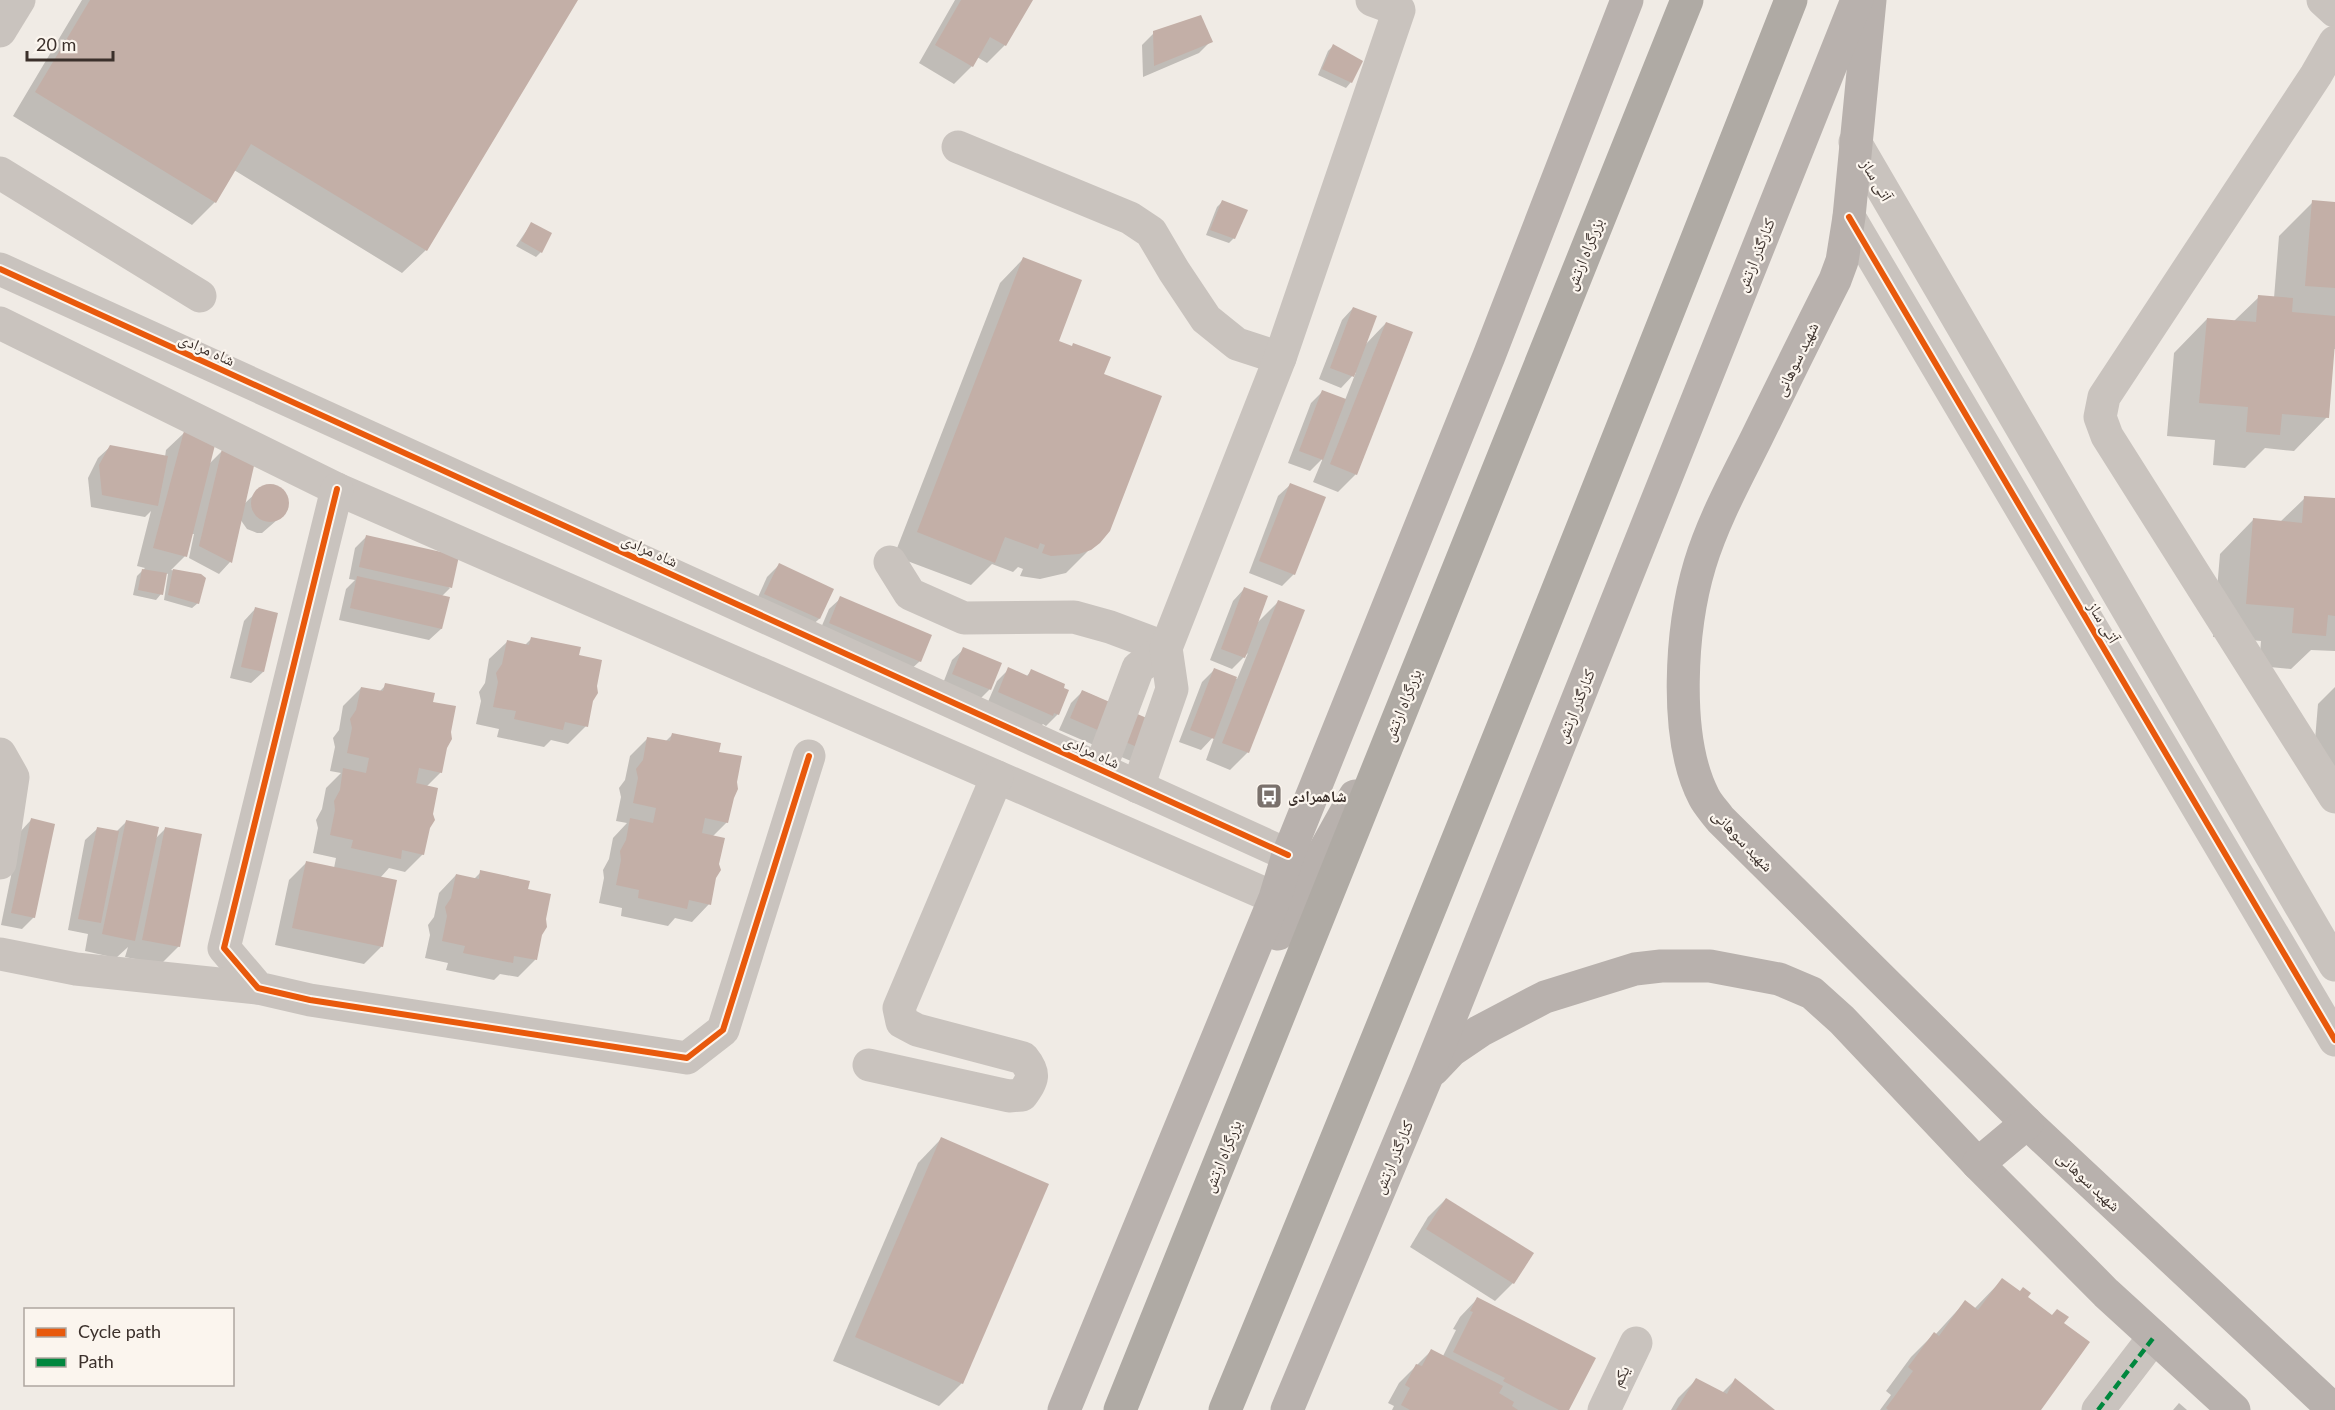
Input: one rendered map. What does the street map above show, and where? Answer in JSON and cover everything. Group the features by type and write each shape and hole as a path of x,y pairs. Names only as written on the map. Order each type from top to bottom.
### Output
{"highway":[{"name":"بزرگراه ارتش","path":"1120,1410 1687,0"},
{"path":"1226,1410 1372,1057 1625,424 1791,0"}],"main road":[{"path":"1064,1410 1275,898 1288,855 1490,356 1627,0"},
{"name":"کنارگذر ارتش","path":"1287,1410 1427,1076 1857,0"},
{"name":"شهید سوهانی","path":"1870,0 1849,218 1842,261 1835,280 1742,469 1700,564 1689,611 1683,684 1688,746 1695,774 1704,797 1720,819 2027,1123 2334,1410"},
{"path":"1207,1062 1393,729"},
{"path":"1427,1076 1452,1050 1480,1031 1545,997 1586,982 1635,969 1661,966 1710,966 1779,979 1812,993 1842,1020 1978,1164 2106,1293 2234,1410"},
{"path":"1978,1164 2027,1123"}],"street":[{"path":"0,31 19,0"},
{"path":"1138,787 1172,689 1166,648 1280,358 1399,10 1372,0"},
{"path":"2323,0 2335,11"},
{"path":"2335,42 2310,85 2104,397 2100,417 2107,436 2335,797"},
{"name":"آتی ساز","path":"1855,142 2335,965"},
{"path":"958,147 1130,218 1151,232 1173,271 1206,319 1237,344 1280,358"},
{"path":"0,172 200,296"},
{"name":"آتی ساز","path":"1849,218 2335,1040"},
{"path":"1886,280 1892,259 1906,251 1922,257"},
{"name":"شاه مرادی","path":"0,270 1288,855"},
{"path":"0,323 337,489 1275,898"},
{"path":"258,988 224,948 337,489"},
{"path":"890,562 910,594 964,618 1074,617 1110,627 1166,648"},
{"path":"1100,769 1138,668 1166,648"},
{"path":"0,754 13,777 0,863"},
{"path":"0,954 76,969 258,988 310,1000 687,1058 723,1030 808,756"},
{"path":"869,1065 1009,1096 1022,1095 1032,1081 1031,1068 1023,1058 917,1030 902,1022 899,1008 904,991 997,777"},
{"path":"2098,1410 2154,1337"},
{"name":"یکم","path":"1604,1410 1636,1343"}],"building":[{"path":"90,0 578,0 427,251 251,144 216,203 35,92"},
{"path":"961,0 1033,0 1006,46 990,37 973,67 935,45"},
{"path":"1201,15 1213,42 1154,66 1153,31"},
{"path":"1333,44 1363,61 1352,83 1322,69"},
{"path":"1222,200 1248,210 1235,239 1210,230"},
{"path":"2312,200 2335,202 2335,288 2305,286"},
{"path":"531,222 552,233 542,253 521,241"},
{"path":"1023,257 1082,280 1059,341 1072,346 1073,343 1111,357 1104,374 1162,396 1110,531 1100,543 1091,550 1079,554 1051,556 1042,553 1045,545 1040,543 1038,549 1005,537 995,563 917,532"},
{"path":"2258,295 2293,298 2292,312 2335,316 2329,418 2282,414 2280,435 2246,432 2248,407 2199,403 2207,318 2256,322"},
{"path":"1353,307 1377,316 1354,377 1330,368"},
{"path":"1386,322 1413,332 1357,475 1330,464"},
{"path":"1322,390 1346,399 1323,460 1299,451"},
{"path":"184,431 216,441 187,557 153,548"},
{"path":"110,445 168,456 158,506 102,495 99,465"},
{"path":"222,449 256,457 232,563 199,546"},
{"path":"1290,483 1326,497 1295,575 1259,561"},
{"path":"270,484 283,490 289,503 283,516 270,522 257,516 251,503 257,490"},
{"path":"2304,496 2335,498 2335,616 2328,615 2326,636 2292,633 2294,608 2246,604 2253,518 2302,523"},
{"path":"366,535 459,556 452,588 359,567"},
{"path":"779,563 834,589 820,619 764,594"},
{"path":"142,569 167,573 163,595 138,590"},
{"path":"173,569 201,574 206,578 199,604 168,595"},
{"path":"357,576 450,597 442,629 350,608"},
{"path":"1244,587 1268,596 1245,658 1221,649"},
{"path":"840,596 932,635 921,662 829,623"},
{"path":"1278,600 1305,610 1249,753 1222,743"},
{"path":"255,607 278,613 264,672 241,667"},
{"path":"531,637 581,647 579,655 602,660 597,686 598,693 593,701 588,727 565,722 563,730 514,719 516,711 493,707 498,682 496,673 502,664 507,640 529,645"},
{"path":"963,647 1002,663 991,690 952,674"},
{"path":"1008,667 1028,676 1031,669 1065,684 1064,688 1069,690 1059,715 1054,713 1053,716 998,692"},
{"path":"1214,668 1237,677 1214,739 1190,730"},
{"path":"385,683 435,693 433,702 456,706 451,732 452,739 447,748 442,773 419,768 416,783 438,788 433,814 435,820 430,828 424,855 402,850 401,859 351,848 353,840 330,835 335,810 334,801 340,790 343,768 366,773 369,758 347,753 352,728 350,719 356,710 361,687 383,691"},
{"path":"1082,690 1172,729 1160,757 1070,718"},
{"path":"672,733 721,743 719,752 742,756 737,782 738,789 728,823 705,818 702,833 725,838 719,864 721,870 716,878 711,905 689,900 687,909 638,898 639,890 616,885 621,860 620,851 626,840 630,818 653,823 656,808 633,803 638,778 636,769 643,760 647,737 670,741"},
{"path":"31,818 55,824 35,918 11,913"},
{"path":"126,820 159,827 135,941 102,934"},
{"path":"97,827 119,831 101,923 78,919"},
{"path":"165,827 202,834 180,947 142,940"},
{"path":"306,861 397,880 383,947 292,928"},
{"path":"480,870 530,881 528,889 551,894 546,919 547,927 542,935 537,960 514,956 513,963 463,953 465,946 442,941 447,916 445,907 451,898 456,874 479,879"},
{"path":"941,1137 1049,1184 963,1384 855,1337"},
{"path":"1446,1198 1534,1253 1514,1284 1426,1229"},
{"path":"2002,1278 2020,1291 2023,1287 2031,1293 2028,1297 2052,1315 2057,1309 2069,1317 2064,1323 2090,1342 2041,1410 1888,1410 1886,1408 1913,1371 1908,1367 1934,1332 1939,1336 1965,1300 1978,1310"},
{"path":"1477,1297 1596,1358 1569,1410 1559,1410 1503,1381 1505,1378 1453,1352 1473,1312 1470,1311"},
{"path":"1431,1349 1503,1386 1499,1393 1514,1402 1512,1406 1518,1410 1410,1410 1401,1405 1410,1388 1405,1385 1416,1364 1422,1366"},
{"path":"1696,1378 1727,1394 1735,1378 1775,1410 1676,1410"}],"marked path":[{"path":"2098,1410 2154,1337"}],"cycle path":[{"path":"1849,217 2335,1040"},
{"path":"0,269 1288,855"},
{"path":"337,489 224,948 258,988 310,1000 687,1058 723,1030 809,756"}],"place":[{"name":"شاهمرادی","path":"1269,796"}]}
